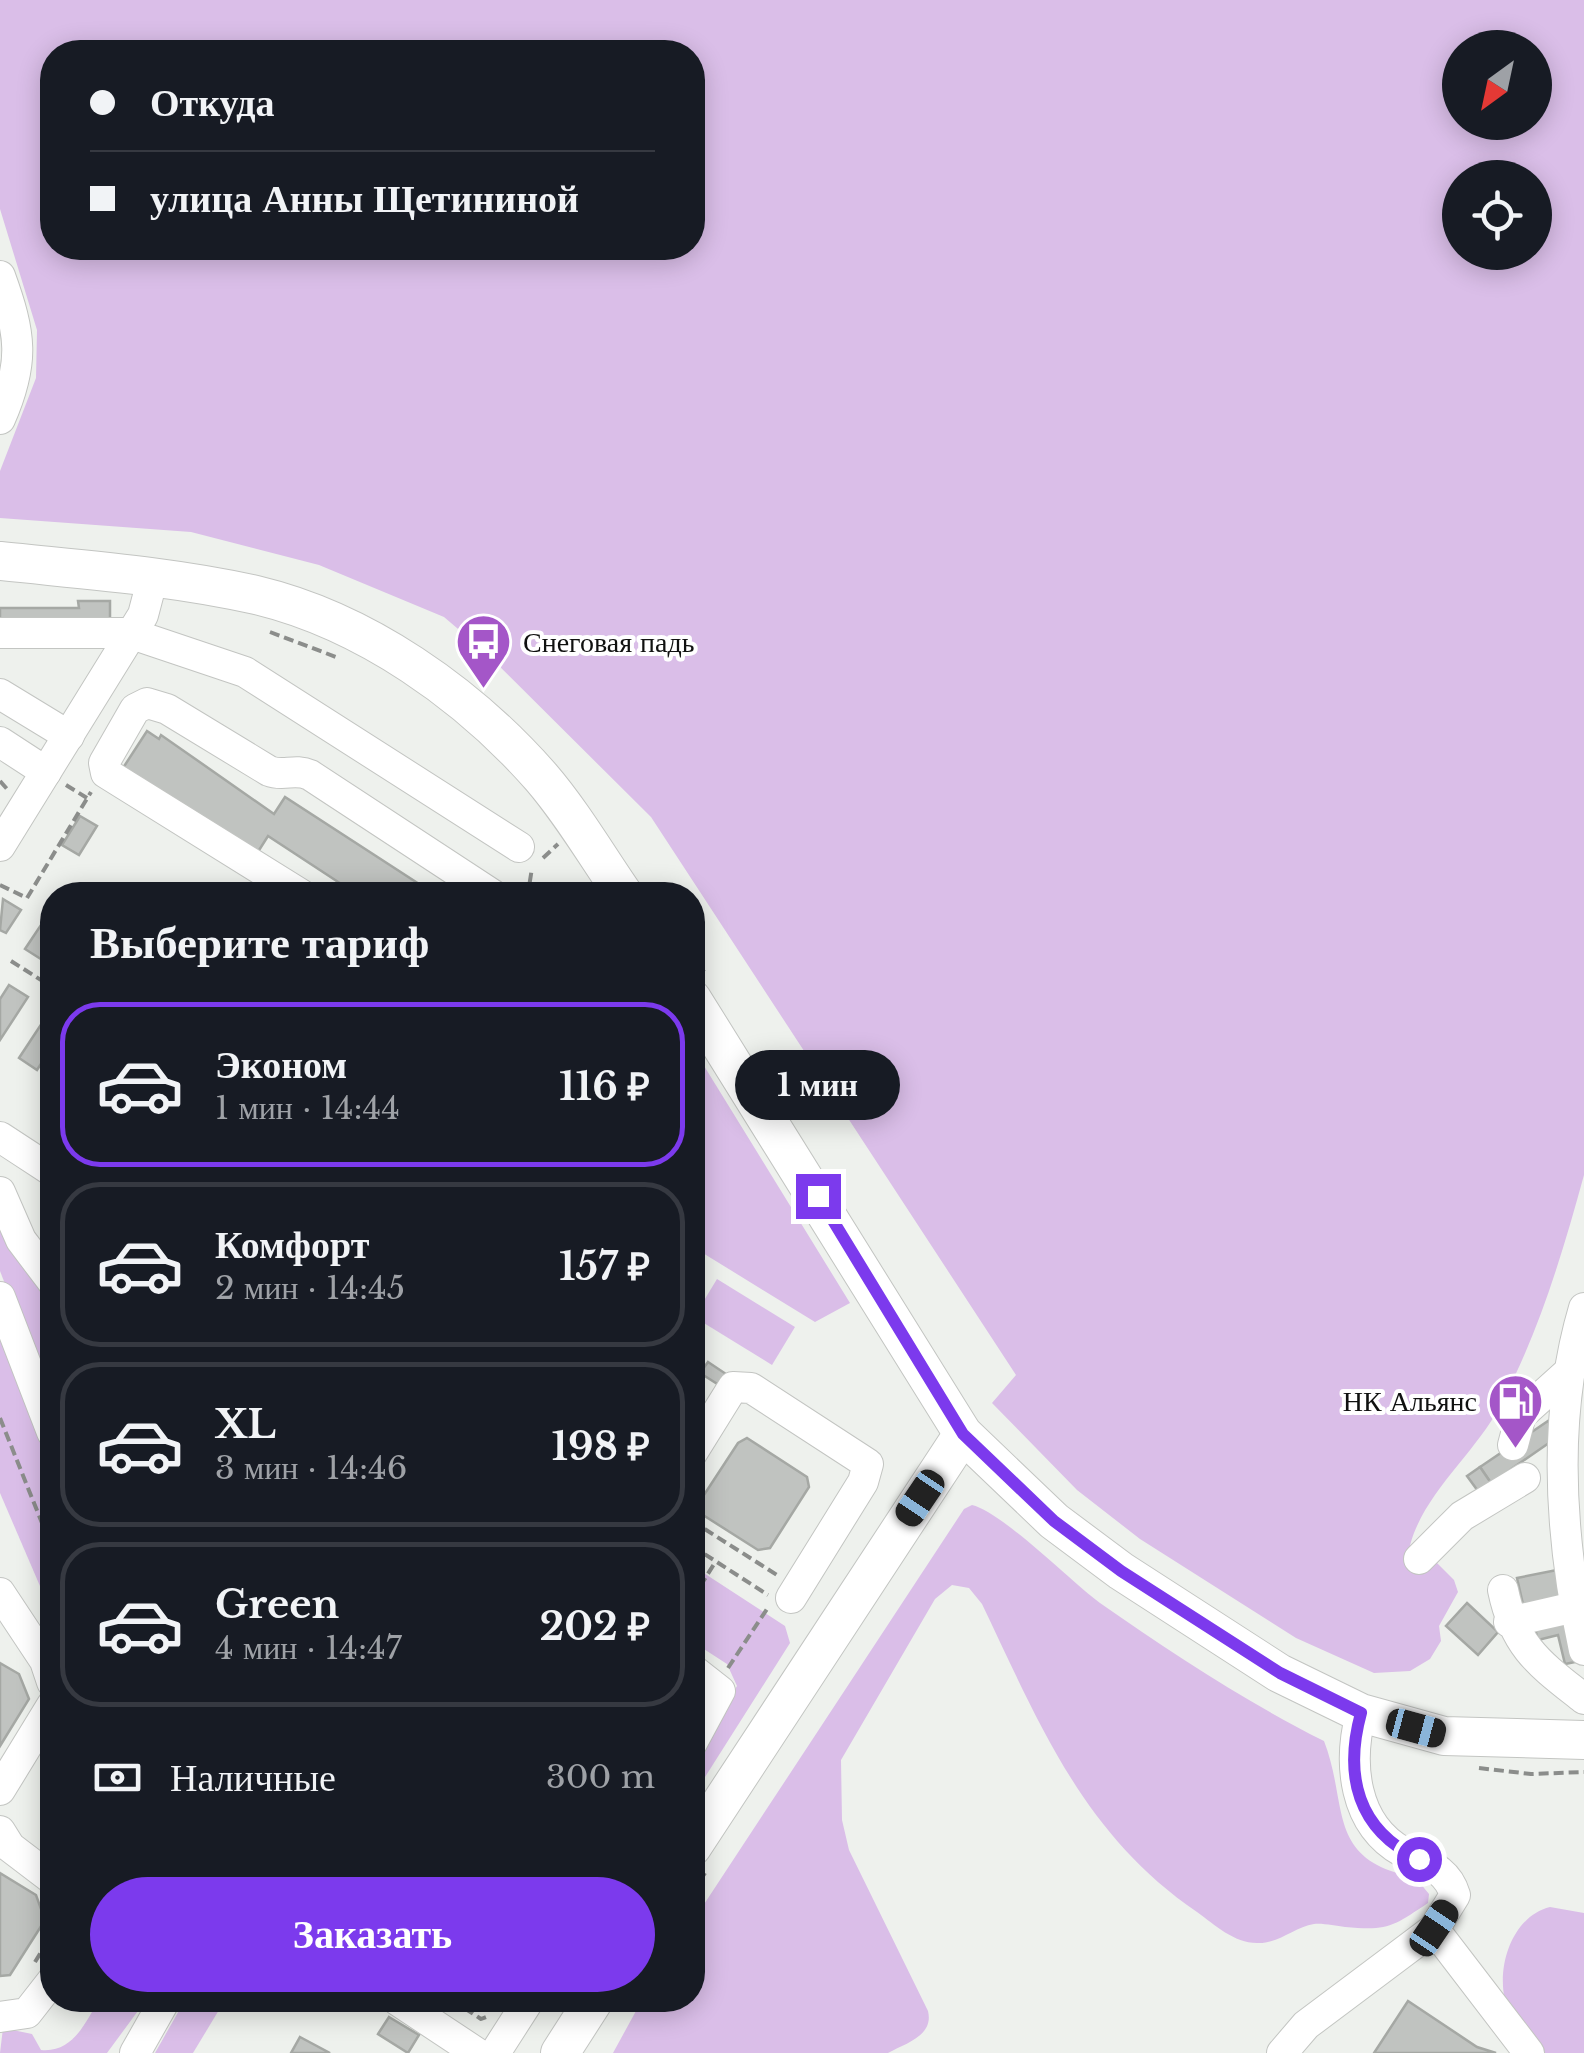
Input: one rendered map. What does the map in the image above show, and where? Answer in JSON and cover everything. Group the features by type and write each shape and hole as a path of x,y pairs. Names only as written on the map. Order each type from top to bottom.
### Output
{"main road":[{"path":"0,561 153,576 260,596 355,633 415,667 469,706 541,777 615,882"},
{"path":"705,996 963,1434 1054,1521 1121,1571 1280,1673 1361,1713 1444,1736 1584,1740"},
{"path":"705,1838 963,1434"},
{"path":"560,2053 586,2012"}],"lane":[{"path":"0,276 17,343 18,374 0,419"},
{"path":"0,846 148,607 153,576"},
{"path":"0,633 132,634 245,672 519,847"},
{"path":"0,694 69,736"},
{"path":"281,882 106,773 104,763 135,709 147,704 167,708 269,772 278,775 294,770 310,776 473,882"},
{"path":"0,742 46,772"},
{"path":"0,1137 40,1163"},
{"path":"0,1192 21,1240 40,1265"},
{"path":"0,1297 40,1401"},
{"path":"1584,1308 1570,1370 1562,1524 1584,1650"},
{"path":"1562,1524 1519,1462 1521,1415 1570,1370"},
{"path":"705,1433 734,1387 752,1388 868,1464 867,1474 794,1593"},
{"path":"1419,1559 1519,1462"},
{"path":"1503,1590 1510,1622 1523,1648 1584,1699"},
{"path":"0,1592 40,1656"},
{"path":"1510,1622 1575,1607"},
{"path":"705,1677 720,1697 705,1722"},
{"path":"1282,2053 1306,2025 1434,1928 1454,1896 1451,1882 1438,1868 1400,1850 1376,1830 1354,1783 1354,1740 1361,1713"},
{"path":"0,1790 40,1725"},
{"path":"0,1832 10,1848 40,1869"},
{"path":"1434,1928 1529,2053"},
{"path":"0,2018 27,2013 40,1996"},
{"path":"134,2053 158,2012"},
{"path":"415,2012 477,2053"},
{"path":"495,2053 521,2012"}],"path":[{"path":"267,630 348,662"},
{"path":"0,886 27,898 87,798"},
{"path":"555,835 568,855"},
{"path":"527,882 532,868 560,842"},
{"path":"11,961 40,979"},
{"path":"0,1418 40,1518"},
{"path":"705,1530 794,1593"},
{"path":"705,1554 774,1599 705,1677"},
{"path":"705,1578 716,1561"},
{"path":"1478,1768 1531,1774 1584,1772"},
{"path":"470,2012 481,2019 491,2015"}],"shaded area":[{"path":"0,0 1584,0 1584,1175 1548,1293 1514,1378 1488,1425 1420,1519 1412,1540 1407,1562 1435,1561 1454,1580 1458,1592 1439,1626 1441,1641 1430,1659 1410,1671 1374,1673 1296,1638 1140,1539 1077,1490 992,1403 1016,1375 705,900 705,882 694,882 651,817 484,651 444,617 319,565 191,532 0,518 0,471 36,378 37,330 0,209"},
{"path":"705,1067 850,1303 815,1322 705,1254"},
{"path":"0,1215 40,1277 40,1374 0,1271"},
{"path":"717,1279 795,1327 772,1365 705,1324 705,1299"},
{"path":"0,1335 40,1440 40,1586 0,1493"},
{"path":"972,1505 985,1510 1100,1603 1154,1640 1324,1741 1345,1827 1353,1844 1366,1858 1386,1869 1415,1877 1429,1894 1428,1903 1381,1927 1314,1924 1265,1943 1240,1940 1218,1928 1157,1881 1094,1812 1045,1734 982,1604 969,1588 952,1585 935,1599 841,1760 842,1820 849,1850 928,2011 923,2033 888,2053 613,2053 635,2012 705,2012 705,1903 964,1509"},
{"path":"705,1574 785,1626 790,1643 705,1777 705,1736 737,1686 727,1664 705,1650"},
{"path":"1550,1907 1584,1913 1584,2053 1540,2053 1513,2020 1505,2000 1508,1950 1524,1923"},
{"path":"92,2012 137,2012 107,2053 0,2053 3,2028 32,2034 41,2050 52,2050 70,2042"},
{"path":"178,2012 218,2012 193,2053 155,2053"}],"building":[{"path":"78,601 110,601 110,626 0,627 0,608 79,608"},
{"path":"147,731 159,739 161,735 274,814 285,797 416,882 338,882 268,836 256,855 123,768"},
{"path":"80,816 97,826 79,855 62,845"},
{"path":"3,899 21,910 6,933 0,930"},
{"path":"40,926 40,958 25,949"},
{"path":"9,985 28,997 0,1040 0,999"},
{"path":"40,1026 37,1070 19,1058"},
{"path":"708,1362 726,1374 719,1385 705,1376"},
{"path":"1548,1421 1559,1436 1491,1483 1480,1467"},
{"path":"747,1438 807,1477 809,1487 770,1548 758,1550 705,1516 705,1493 738,1443"},
{"path":"1480,1467 1491,1483 1478,1491 1467,1476"},
{"path":"1557,1570 1564,1604 1525,1613 1517,1578"},
{"path":"1467,1603 1498,1632 1478,1655 1446,1626"},
{"path":"1562,1611 1575,1662 1565,1664 1558,1635 1538,1640 1532,1618"},
{"path":"0,1663 19,1674 29,1699 0,1746"},
{"path":"0,1873 36,1895 40,1928 10,1975 0,1976"},
{"path":"1408,2001 1477,2047 1496,2053 1374,2053"},
{"path":"389,2017 419,2035 408,2053 378,2034"},
{"path":"300,2037 330,2053 291,2053"}],"place":[{"name":"Снеговая падь","path":"484,691"},
{"name":"НК Альянс","path":"1516,1450"}],"route":[{"path":"818,1196 963,1434 1054,1521 1121,1571 1280,1673 1361,1713 1354,1740 1354,1783 1376,1830 1400,1850 1419,1859"}]}
